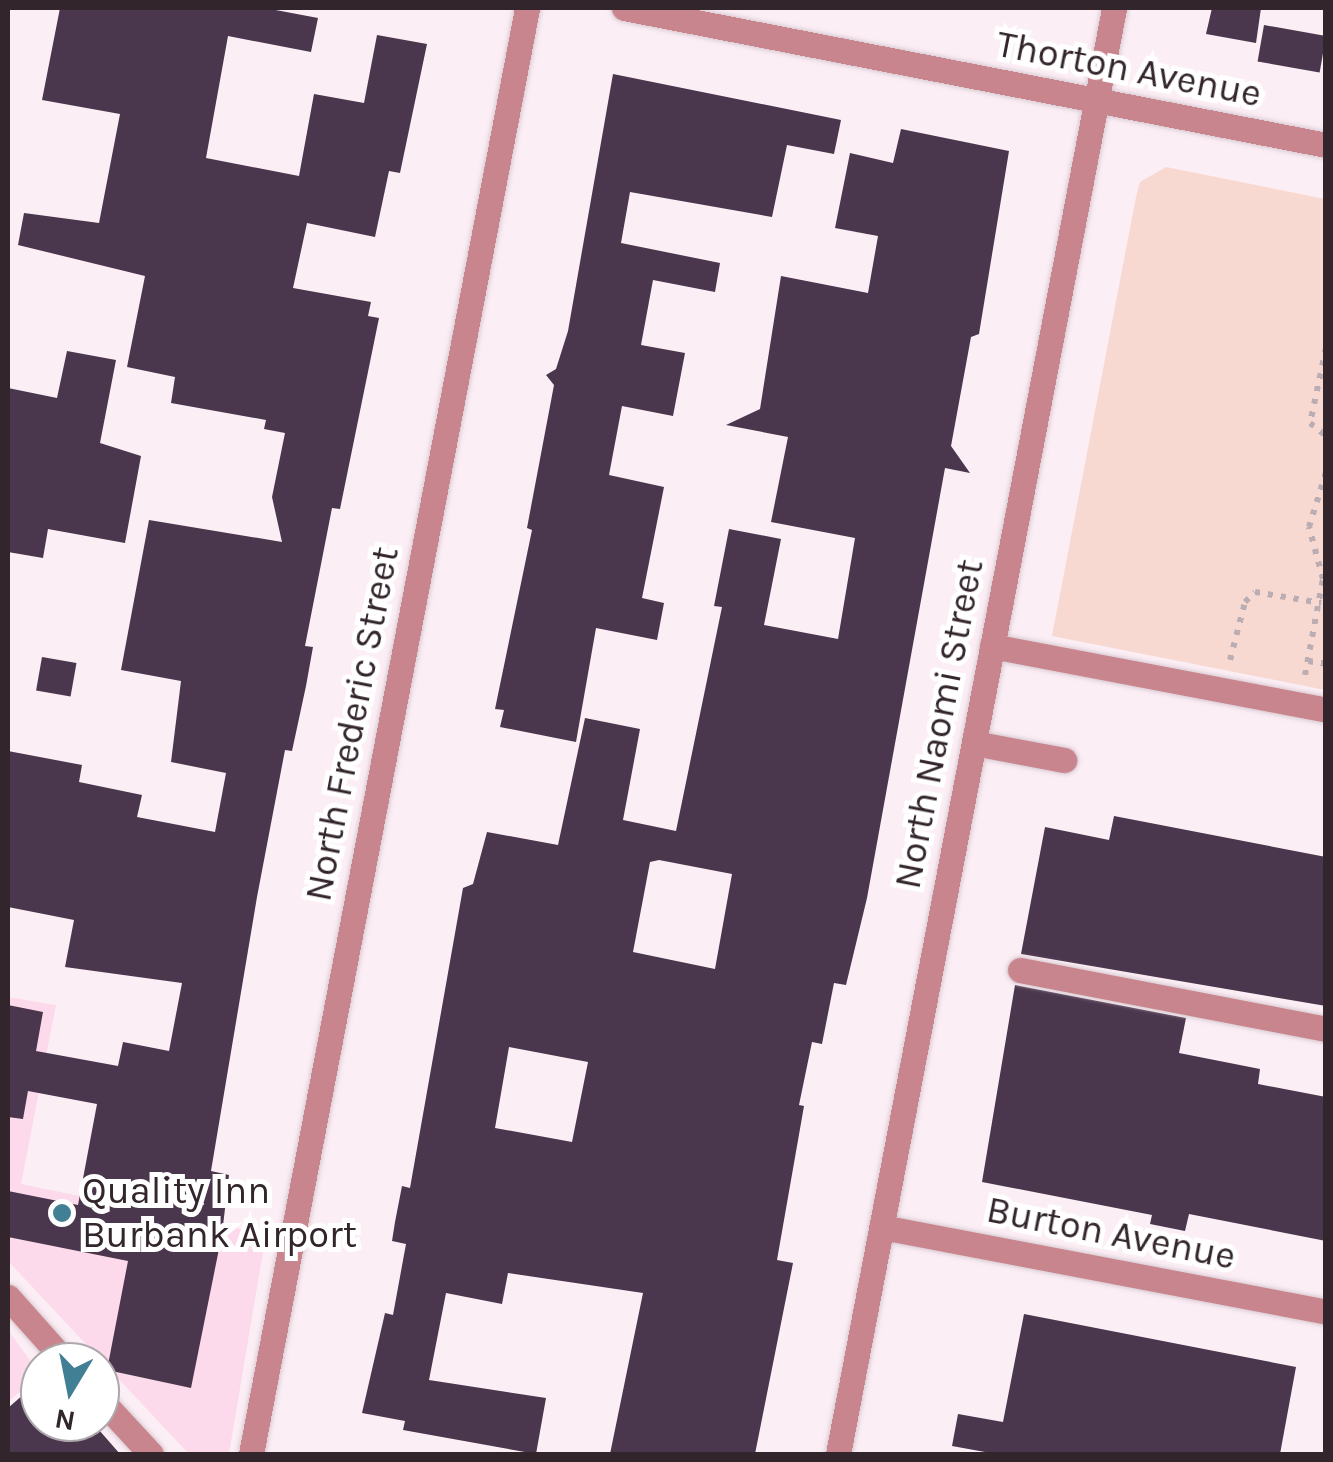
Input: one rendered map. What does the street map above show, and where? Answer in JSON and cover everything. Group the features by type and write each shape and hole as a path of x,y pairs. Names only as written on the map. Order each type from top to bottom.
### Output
{"street":[{"name":"North Frederic Street","path":"250,1454 528,8"},
{"name":"Thorton Avenue","path":"624,8 1326,145"},
{"name":"North Naomi Street","path":"838,1454 1114,8"},
{"path":"992,646 1326,710"},
{"path":"974,742 1064,760"},
{"path":"1020,970 1326,1029"},
{"name":"Burton Avenue","path":"882,1227 1326,1312"},
{"path":"8,1296 48,1342"},
{"path":"120,1421 151,1454"}],"path":[{"path":"1326,348 1310,423 1326,436"},
{"path":"1302,690 1321,603 1322,569 1309,536 1323,502 1326,472"},
{"path":"1229,676 1250,595 1262,590 1321,603"},
{"path":"1308,661 1326,664"}],"shaded area":[{"path":"1166,167 1325,199 1325,690 1052,636 1136,197 1140,182"},
{"path":"8,997 56,1005 21,1184 266,1234 229,1454 189,1454 120,1380 120,1342 84,1342 8,1261"},
{"path":"8,1330 20,1346 20,1392 8,1402"}],"building":[{"path":"60,8 265,8 318,18 311,52 228,36 206,158 299,176 314,94 364,103 377,35 427,44 400,173 389,171 375,237 307,223 293,288 371,302 368,316 379,318 340,509 332,508 305,646 313,647 306,686 292,751 285,750 257,897 211,1171 229,1175 222,1234 191,1388 120,1373 120,1342 112,1342 128,1261 8,1237 8,1191 78,1205 97,1104 28,1091 23,1119 8,1117 8,1005 43,1012 36,1051 118,1066 123,1042 169,1051 182,983 65,967 74,920 8,907 8,751 82,765 79,782 142,795 137,817 215,832 226,773 171,762 181,681 121,670 149,520 282,542 272,497 285,433 264,429 266,420 171,403 175,377 127,367 145,276 18,245 24,213 99,223 120,114 42,100"},
{"path":"1212,8 1261,8 1256,43 1206,34"},
{"path":"1264,25 1326,36 1320,72 1258,61"},
{"path":"613,74 841,120 834,154 787,145 772,217 630,192 621,243 720,263 715,292 653,280 641,345 685,353 673,416 622,406 609,475 664,487 642,598 664,603 657,640 596,628 576,742 500,727 504,710 495,709 532,530 527,528 554,385 546,375 556,369 568,331"},
{"path":"901,129 1009,151 979,334 971,337 951,446 970,473 945,468 867,898 846,985 834,983 822,1044 812,1042 799,1105 804,1106 777,1260 793,1263 755,1454 610,1454 643,1293 508,1273 502,1304 446,1293 429,1380 546,1398 536,1454 403,1430 405,1421 362,1413 385,1313 393,1315 406,1244 392,1241 395,1222 402,1186 410,1188 463,888 473,884 487,832 558,845 585,718 640,729 623,820 676,831 722,607 714,606 729,529 781,539 764,625 838,639 855,538 771,522 788,437 726,425 760,409 781,276 868,293 878,236 835,228 850,153 893,163","holes":["659,860 732,874 715,969 633,952 650,862","509,1047 588,1062 572,1142 495,1128"]},
{"path":"67,351 116,360 100,443 141,456 125,543 48,529 43,558 8,552 8,388 57,398"},
{"path":"42,657 76,663 71,697 36,690"},
{"path":"1114,816 1326,857 1326,1006 1021,954 1045,827 1109,840"},
{"path":"1015,985 1186,1018 1179,1053 1260,1069 1258,1084 1326,1097 1326,1241 1189,1214 1185,1231 1150,1224 1152,1215 982,1182"},
{"path":"1024,1314 1296,1367 1280,1454 996,1454 952,1446 958,1414 1003,1422"},
{"path":"20,1398 20,1442 110,1442 120,1454 8,1454 8,1408"}],"place":[{"name":"Quality Inn Burbank Airport","path":"62,1213"}]}
